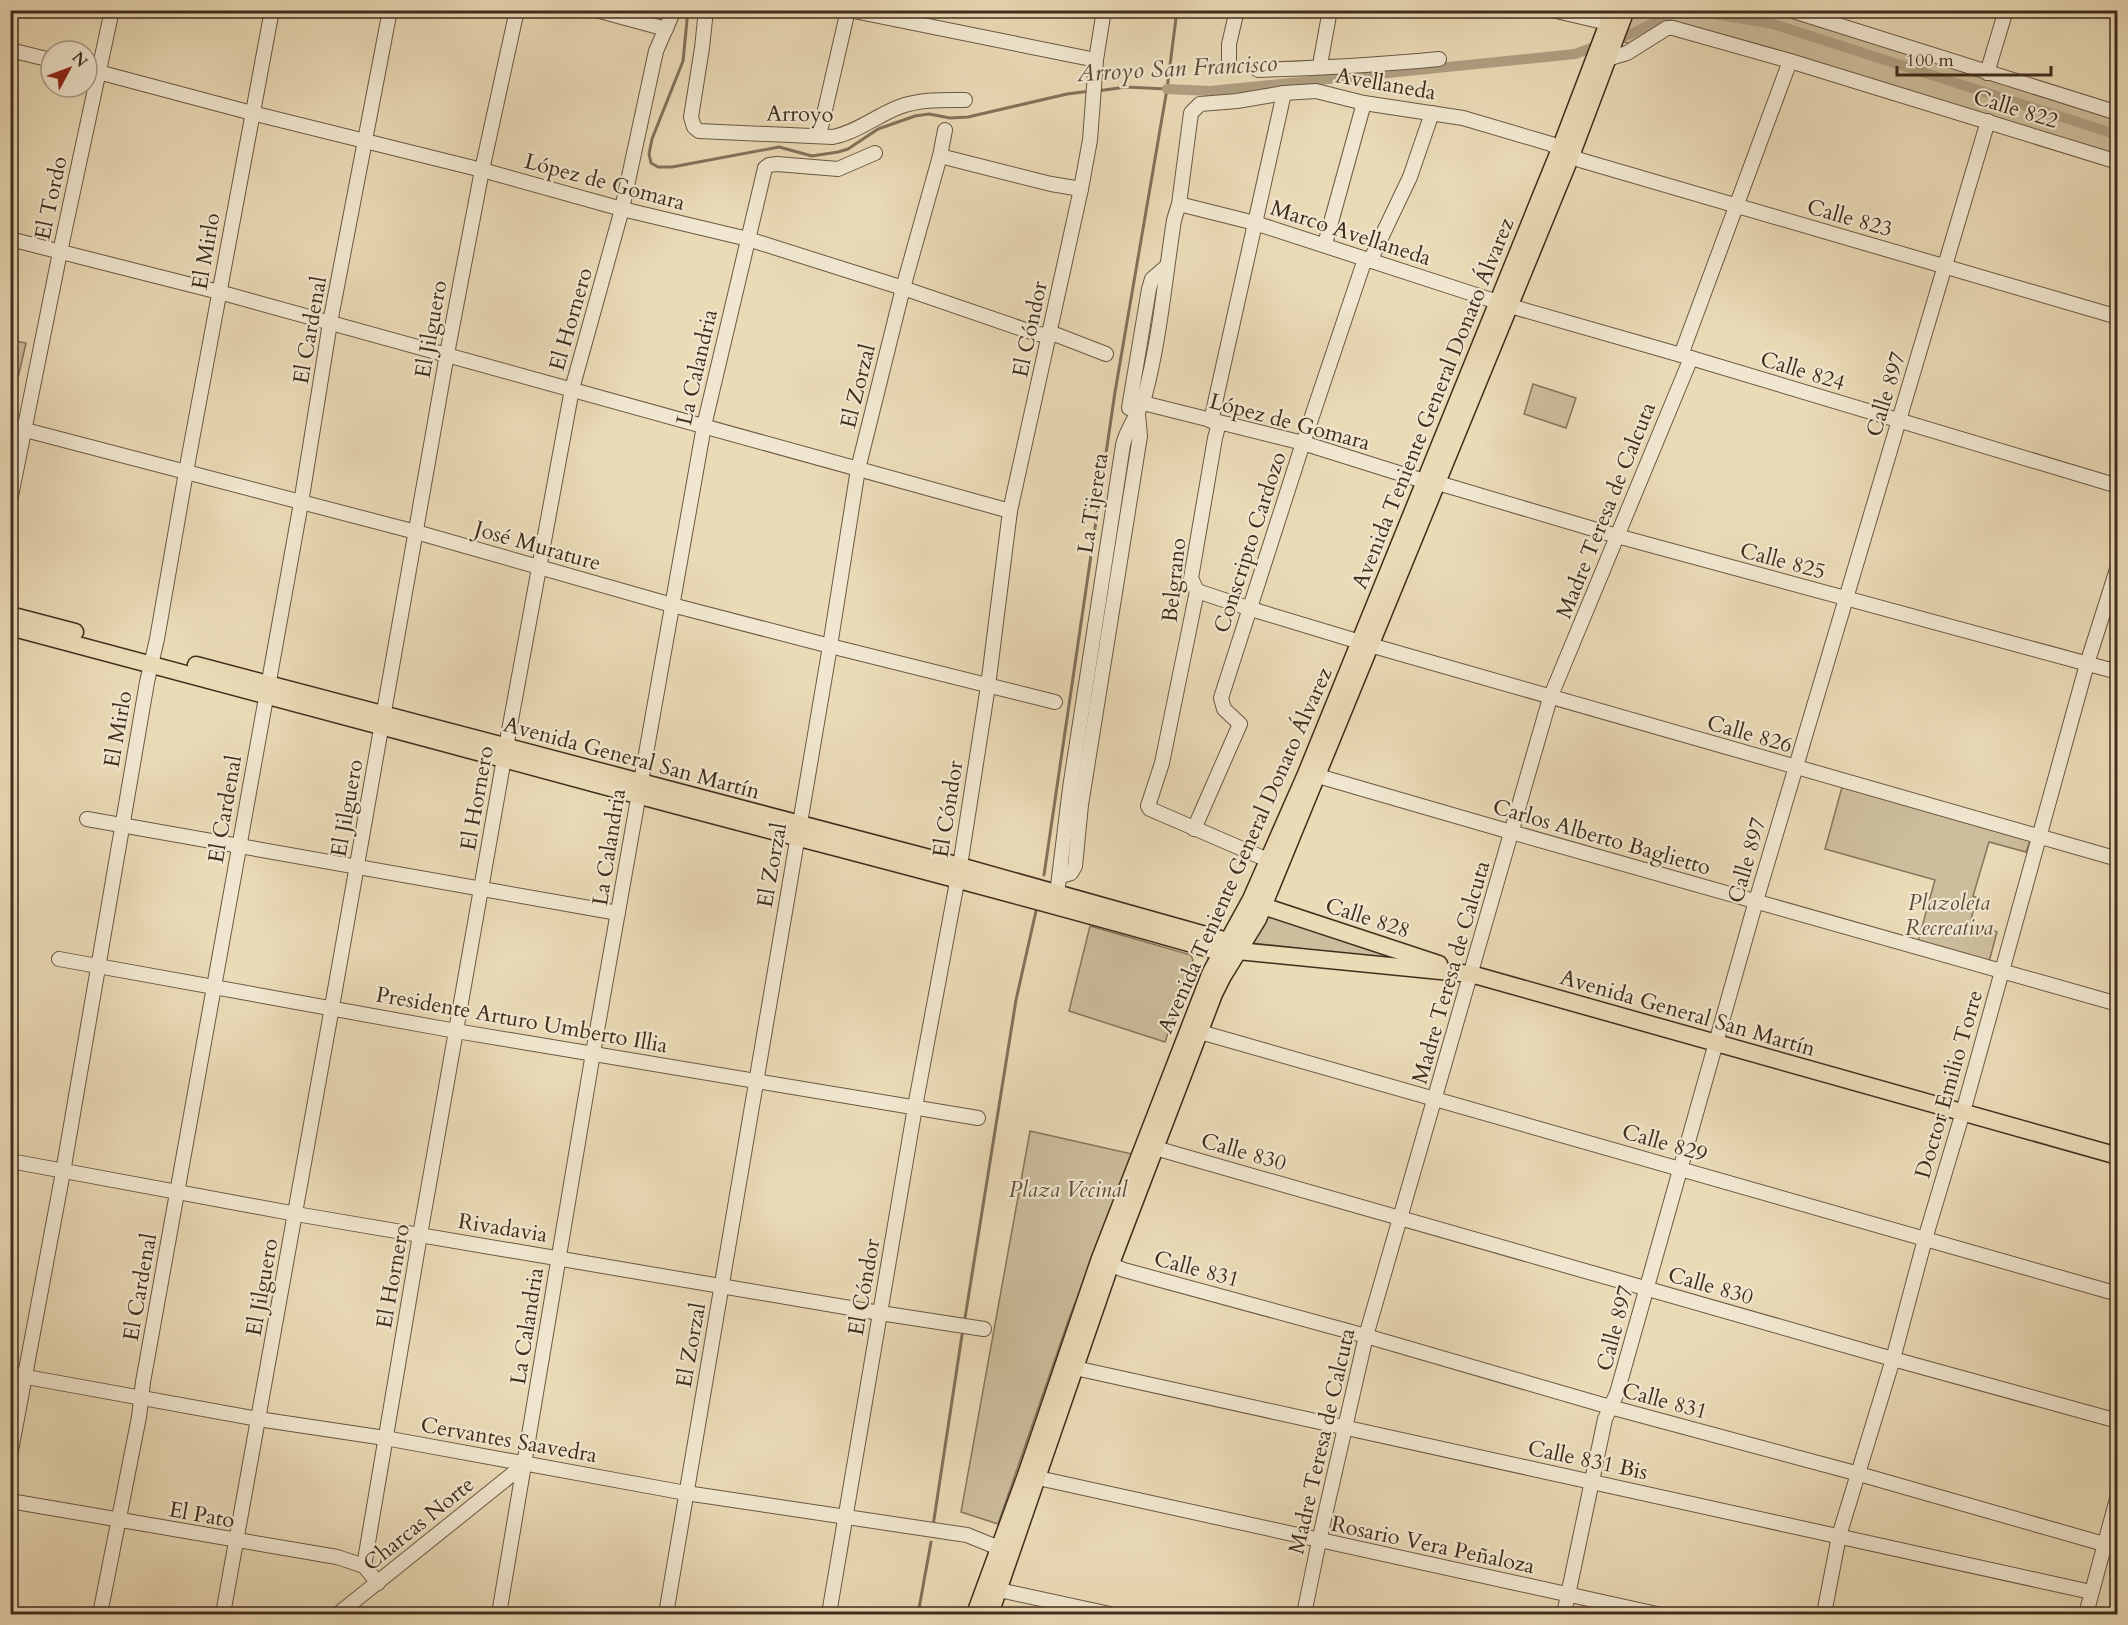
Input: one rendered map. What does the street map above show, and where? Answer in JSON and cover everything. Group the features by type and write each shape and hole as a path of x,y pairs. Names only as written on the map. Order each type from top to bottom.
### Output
{"main road":[{"name":"Avenida Teniente General Donato Álvarez","path":"1257,903 1268,860 1364,644 1565,153 1617,18"},
{"name":"Avenida General San Martín","path":"10,615 152,659 799,831 958,872 1058,891 1228,948 1471,974 2118,1156"},
{"name":"Avenida General San Martín","path":"10,627 88,641"},
{"name":"Avenida Teniente General Donato Álvarez","path":"975,1614 992,1588 1145,1138 1238,925 1257,903 1318,776 1364,644"},
{"name":"Calle 828","path":"1257,903 1471,974"},
{"name":"Avenida Teniente General Donato Álvarez","path":"990,1614 999,1548 1075,1368 1104,1263 1155,1148 1214,994 1228,948"}],"street":[{"name":"El Tordo","path":"99,50 112,10"},
{"name":"El Mirlo","path":"10,1456 63,1172 121,824 272,10"},
{"name":"El Cardenal","path":"100,1614 139,1418 213,986 301,503 330,323 390,10"},
{"name":"El Jilguero","path":"223,1614 296,1214 447,354 482,170 517,10"},
{"path":"596,10 666,29"},
{"name":"El Hornero","path":"364,1566 456,1030 572,389 622,209 656,51 674,10"},
{"name":"Arroyo","path":"706,10 691,117 694,128 699,130 833,137 850,133 897,108 918,101 965,100"},
{"name":"El Cóndor","path":"829,1614 915,1107 958,872 988,686 1011,511 1081,189 1093,111 1096,66 1104,10"},
{"path":"1229,63 1229,44 1237,10"},
{"path":"1321,66 1330,10"},
{"path":"1552,10 1617,18"},
{"name":"Calle 822","path":"1790,10 1807,13 2118,113"},
{"path":"1987,72 2006,10"},
{"path":"819,136 854,11 1096,66"},
{"name":"Calle 822","path":"1602,60 1627,53 1667,28 1673,28 1790,61 2118,162"},
{"path":"10,50 39,57"},
{"path":"1258,70 1321,66 1354,67 1439,59"},
{"name":"Madre Teresa de Calcuta","path":"1304,1614 1366,1336 1551,697 1617,537 1686,356 1790,61"},
{"name":"López de Gomara","path":"99,73 482,170 622,209 748,239 903,288 1037,334 1057,335 1106,354"},
{"name":"Avellaneda","path":"1179,204 1191,113 1200,104 1316,91 1364,103 1472,120 1551,144 1565,153"},
{"name":"Belgrano","path":"1194,829 1150,809 1148,801 1162,762 1197,591 1191,578 1215,438 1215,422 1284,93"},
{"name":"El Tordo","path":"10,501 60,252 87,99"},
{"path":"1324,244 1364,103"},
{"name":"Conscripto Cardozo","path":"1194,829 1240,724 1224,709 1221,698 1303,443 1368,260 1407,184 1432,113"},
{"name":"Calle 897","path":"1564,1614 1605,1419 1617,1393 1844,598 1988,121"},
{"name":"El Zorzal","path":"666,1614 858,469 945,130"},
{"name":"La Calandria","path":"499,1614 593,1053 704,426 765,168 777,164 838,169 876,153"},
{"name":"Calle 823","path":"1565,153 1737,206 2118,317"},
{"path":"940,156 1051,184 1081,189"},
{"path":"1058,891 1075,866 1084,790 1140,436 1137,406 1149,289 1152,279 1167,266 1174,220 1179,204"},
{"name":"Marco Avellaneda","path":"1179,204 1255,223 1324,244 1503,304"},
{"path":"10,239 219,292 1011,511"},
{"name":"Calle 824","path":"1503,304 1686,356 2118,486"},
{"name":"López de Gomara","path":"1137,406 1303,443 1431,482"},
{"name":"La Tijereta","path":"1058,891 1069,795 1121,457 1137,406"},
{"name":"José Murature","path":"10,426 416,532 830,646 1055,702"},
{"name":"Calle 825","path":"1431,482 1617,537 2118,672"},
{"name":"Doctor Emilio Torre","path":"1824,1614 1839,1536 1893,1359 2087,664 2118,566"},
{"name":"Calle 826","path":"1197,591 1364,644 2118,859"},
{"path":"1086,678 1101,682"},
{"name":"Carlos Alberto Baglietto","path":"1318,776 2118,1004"},
{"path":"1069,795 1084,790"},
{"path":"87,819 482,887 618,913"},
{"path":"1194,829 1268,860"},
{"name":"Presidente Arturo Umberto Illia","path":"59,959 456,1030 978,1118"},
{"name":"Calle 829","path":"1200,1032 2118,1294"},
{"name":"Calle 830","path":"1155,1148 1893,1359 2118,1420"},
{"name":"Rivadavia","path":"16,1162 296,1214 984,1329"},
{"name":"Calle 831","path":"1104,1263 2111,1546"},
{"name":"Calle 831 Bis","path":"1075,1368 2091,1592"},
{"name":"Cervantes Saavedra","path":"10,1374 258,1419 386,1438 686,1493 967,1535 999,1548"},
{"name":"Charcas Norte","path":"338,1614 525,1464"},
{"name":"Rosario Vera Peñaloza","path":"1031,1476 1657,1614"},
{"path":"2086,1614 2091,1592 2111,1546 2118,1495"},
{"name":"El Pato","path":"10,1501 237,1541 326,1554 364,1566"},
{"path":"364,1566 378,1583"},
{"path":"992,1588 1110,1614"}],"green space":[{"path":"1632,11 1773,11 2117,116 2117,156 1682,24 1631,44 1621,41"},
{"path":"10,340 26,343 11,408"},
{"path":"1533,384 1576,398 1566,428 1524,414"},
{"name":"Plazoleta Recreativa","path":"1842,787 2030,841 2026,852 1989,842 1973,896 1977,898 1970,923 1997,932 1989,962 1918,941 1935,880 1825,849"},
{"path":"1270,912 1402,956 1399,960 1252,943"},
{"path":"1090,926 1191,955 1193,960 1165,1042 1069,1011"},
{"name":"Plaza Vecinal","path":"1030,1131 1132,1154 1067,1324 998,1524 961,1512"}],"waterway":[{"name":"Arroyo San Francisco","path":"688,10 683,61 652,139 649,154 651,163 658,167 672,167 779,147 812,156 838,152 848,149 878,129 915,116 929,114 950,118 968,117 1067,94 1091,91"},
{"path":"1044,875 1115,392 1167,89 1177,10"},
{"name":"Arroyo San Francisco","path":"1167,89 1210,91 1575,54 1635,32 1676,12 1689,10"},
{"name":"Arroyo San Francisco","path":"1691,10 1773,24 2118,135"},
{"name":"Arroyo San Francisco","path":"1097,91 1126,87 1167,89"},
{"path":"965,1318 1016,1000 1036,911"},
{"path":"933,1526 962,1335"},
{"path":"918,1614 931,1542"}]}
